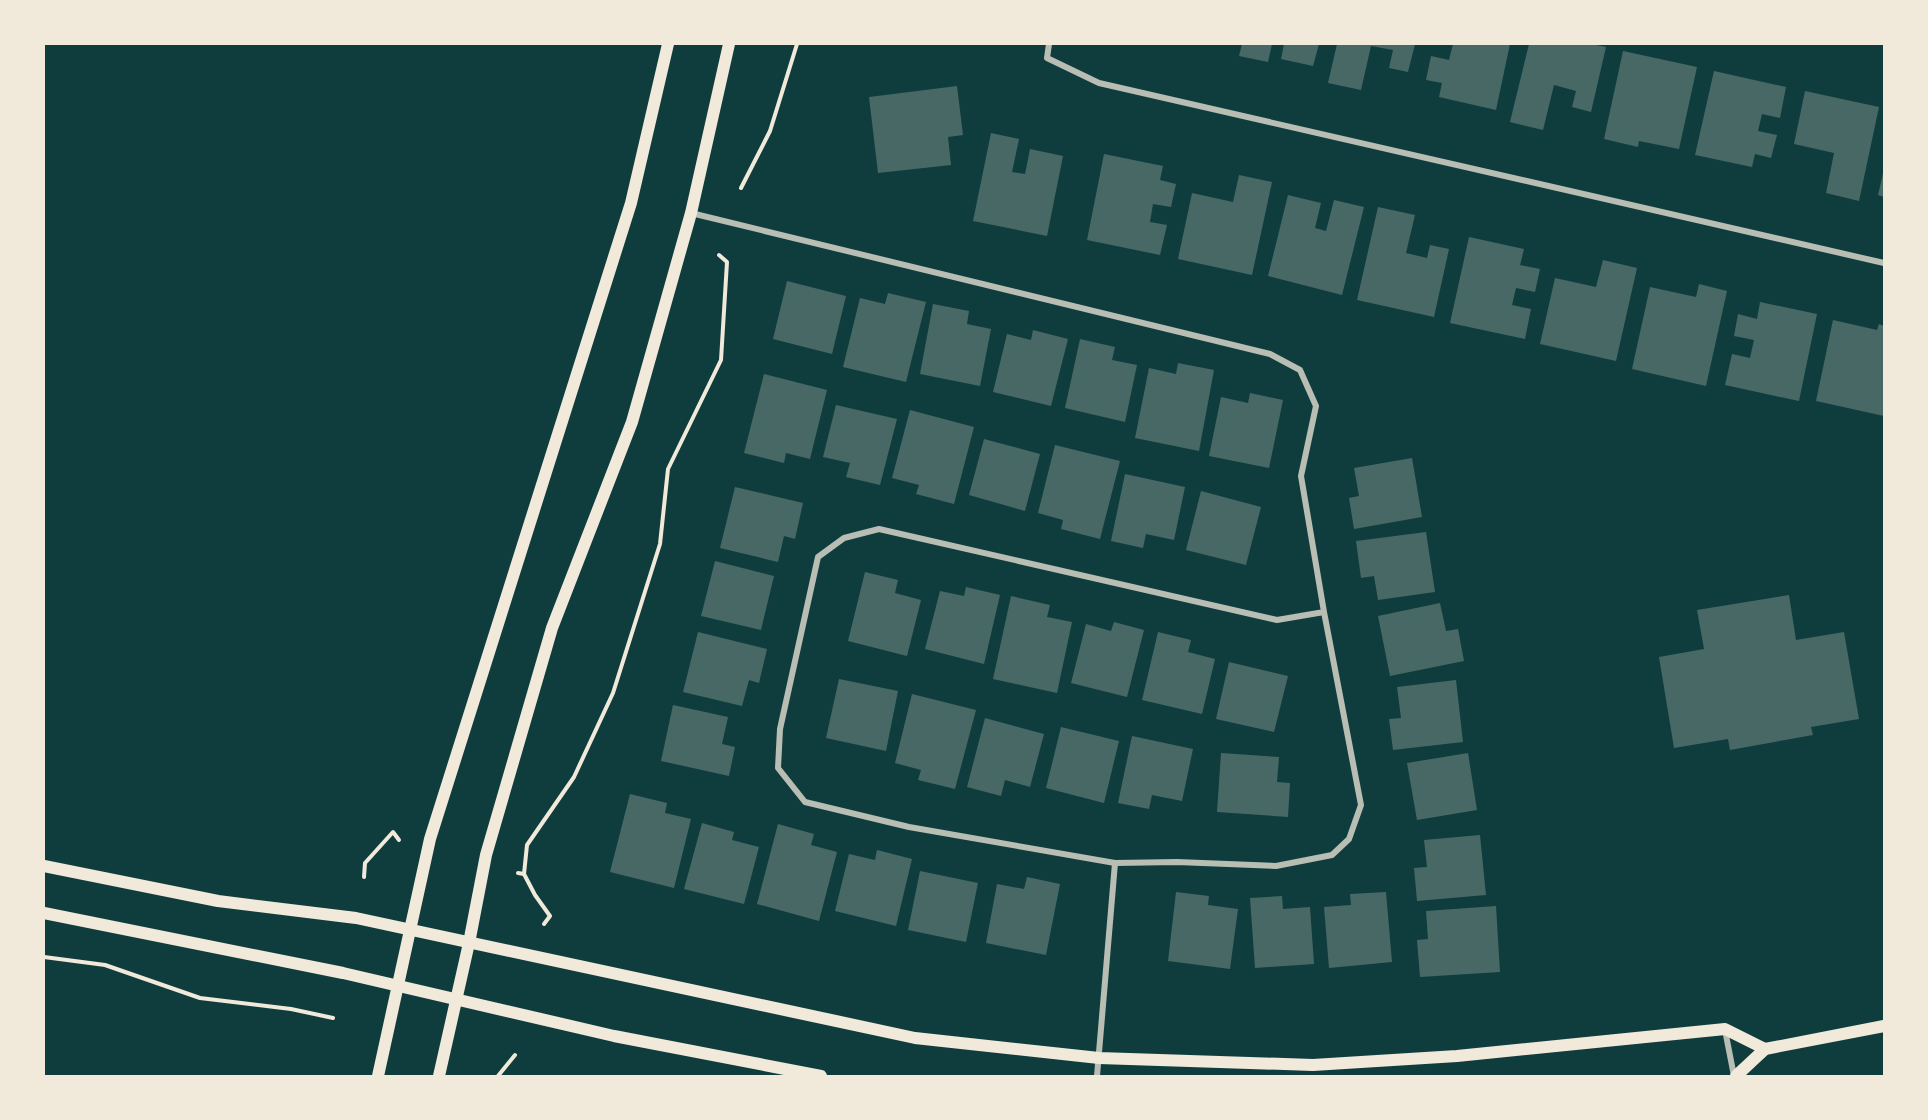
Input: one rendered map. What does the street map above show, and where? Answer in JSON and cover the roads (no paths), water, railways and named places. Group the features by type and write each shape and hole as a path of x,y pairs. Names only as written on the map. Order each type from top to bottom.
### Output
{"main road":[{"path":"378,1077 430,839 631,203 668,44"},
{"path":"439,1077 486,855 552,628 632,422 692,213 729,44"},
{"path":"44,866 218,901 356,918 915,1038 1099,1058 1314,1065 1457,1056 1725,1029 1765,1050"},
{"path":"44,913 332,971 614,1036 821,1077"},
{"path":"1735,1077 1765,1050 1884,1026"}],"street":[{"path":"1048,44 1047,58 1100,83 1884,263"},
{"path":"692,213 1270,354 1300,370 1316,406 1301,476 1324,612 1362,805 1348,839 1332,855 1276,866 1178,862 1115,863 909,827 805,802 778,768 780,729 818,557 844,538 879,529 1276,620 1324,612"},
{"path":"1097,1077 1115,863"},
{"path":"1725,1029 1735,1077"}]}
